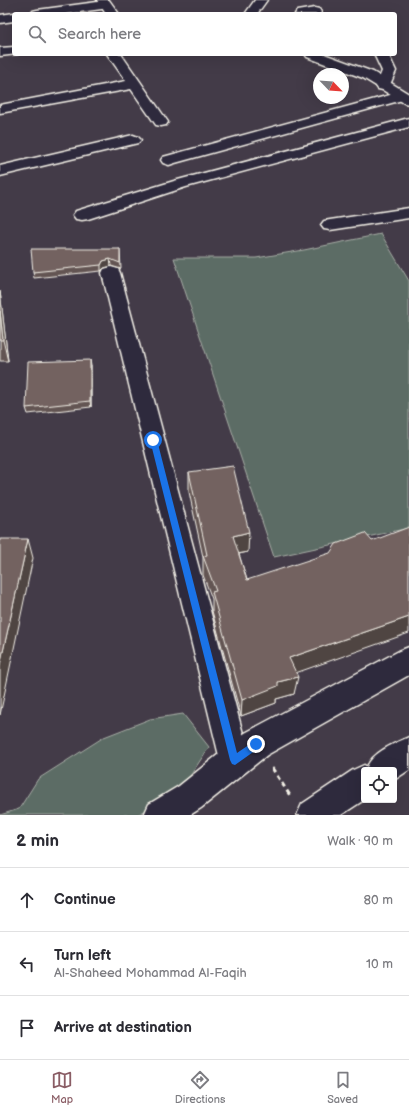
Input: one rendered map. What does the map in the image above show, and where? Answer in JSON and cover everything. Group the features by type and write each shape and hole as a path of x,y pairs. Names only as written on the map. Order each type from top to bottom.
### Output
{"street":[{"path":"252,12 261,0"},
{"path":"54,12 107,6"},
{"path":"0,19 12,17"},
{"path":"0,52 12,51"},
{"path":"115,56 161,122"},
{"path":"317,56 368,75 405,98"},
{"path":"382,56 389,71 384,86"},
{"path":"0,108 135,84"},
{"path":"169,160 405,98"},
{"path":"82,215 180,184 409,122"},
{"path":"0,172 133,140"},
{"path":"330,225 409,213"},
{"path":"111,273 246,752"},
{"path":"160,815 190,797 246,752 409,660"},
{"path":"386,767 409,752"},
{"path":"304,809 361,782"}],"path":[{"path":"246,752 304,809"}],"green space":[{"path":"381,234 409,281 409,528 274,557 174,258 256,258"},
{"path":"183,714 209,747 179,793 137,815 0,815 19,809 38,779 104,737 150,719"}],"building":[{"path":"31,249 120,249 120,263 110,259 103,261 101,265 33,272"},
{"path":"0,311 3,340 0,340"},
{"path":"90,360 90,401 26,408 28,362"},
{"path":"233,466 249,532 233,536 247,580 330,553 336,544 365,533 372,541 409,527 409,617 289,658 298,677 278,682 278,686 242,700 212,592 216,591 203,556 207,555 189,472"},
{"path":"0,539 28,539 0,665"}],"route":[{"path":"153,440 235,760 256,744"}]}
